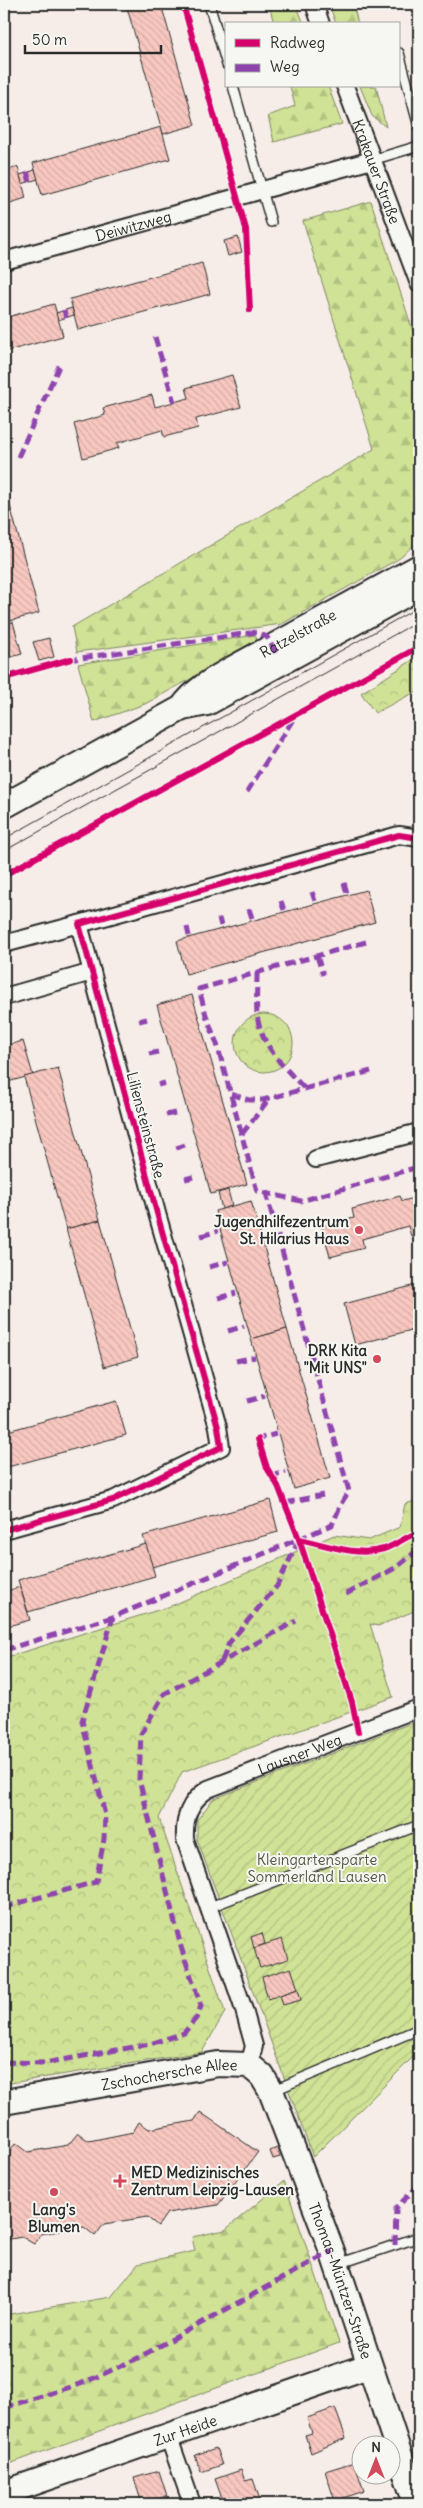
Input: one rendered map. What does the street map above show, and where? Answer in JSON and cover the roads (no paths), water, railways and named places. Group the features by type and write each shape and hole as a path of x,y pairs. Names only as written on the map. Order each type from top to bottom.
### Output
{"street":[{"path":"314,4 320,22"},
{"name":"Krakauer Straße","path":"346,88 419,284"},
{"name":"Deiwitzweg","path":"4,261 372,160"},
{"name":"Ratzelstraße","path":"182,708 202,686 419,567"},
{"name":"Ratzelstraße","path":"4,806 182,708 207,704 419,587"},
{"path":"4,944 398,835 419,838"},
{"name":"Liliensteinstraße","path":"4,1530 113,1500 221,1447 218,1427 79,924"},
{"path":"4,997 92,972"},
{"path":"316,1159 419,1132"},
{"name":"Lausner Weg","path":"188,1810 197,1796 208,1789 419,1708"},
{"name":"Zschochersche Allee","path":"4,2102 218,2064 249,2065 254,2046 244,2010 186,1839 184,1825 188,1810"},
{"name":"Thomas-Müntzer-Straße","path":"249,2065 262,2076 272,2092 336,2264 368,2366 416,2504"},
{"name":"Zur Heide","path":"7,2496 168,2435 368,2366"},
{"path":"168,2435 192,2504"}],"lane":[{"path":"209,4 225,58"},
{"path":"400,57 419,128"},
{"path":"234,88 270,222"},
{"path":"372,160 419,146"},
{"path":"210,1907 419,1825"},
{"path":"272,2092 419,2029"},
{"path":"336,2264 419,2236"}],"tram line":[{"path":"4,839 419,607"},
{"path":"4,851 419,621"}],"place":[{"name":"Jugendhilfezentrum St. Hilarius Haus","path":"359,1230"},
{"name":"DRK Kita \"Mit UNS\"","path":"377,1359"},
{"name":"MED Medizinisches Zentrum Leipzig-Lausen","path":"120,2181"},
{"name":"Lang's Blumen","path":"54,2192"}],"park label":[{"name":"Kleingartensparte Sommerland Lausen","path":"317,1868"}]}
